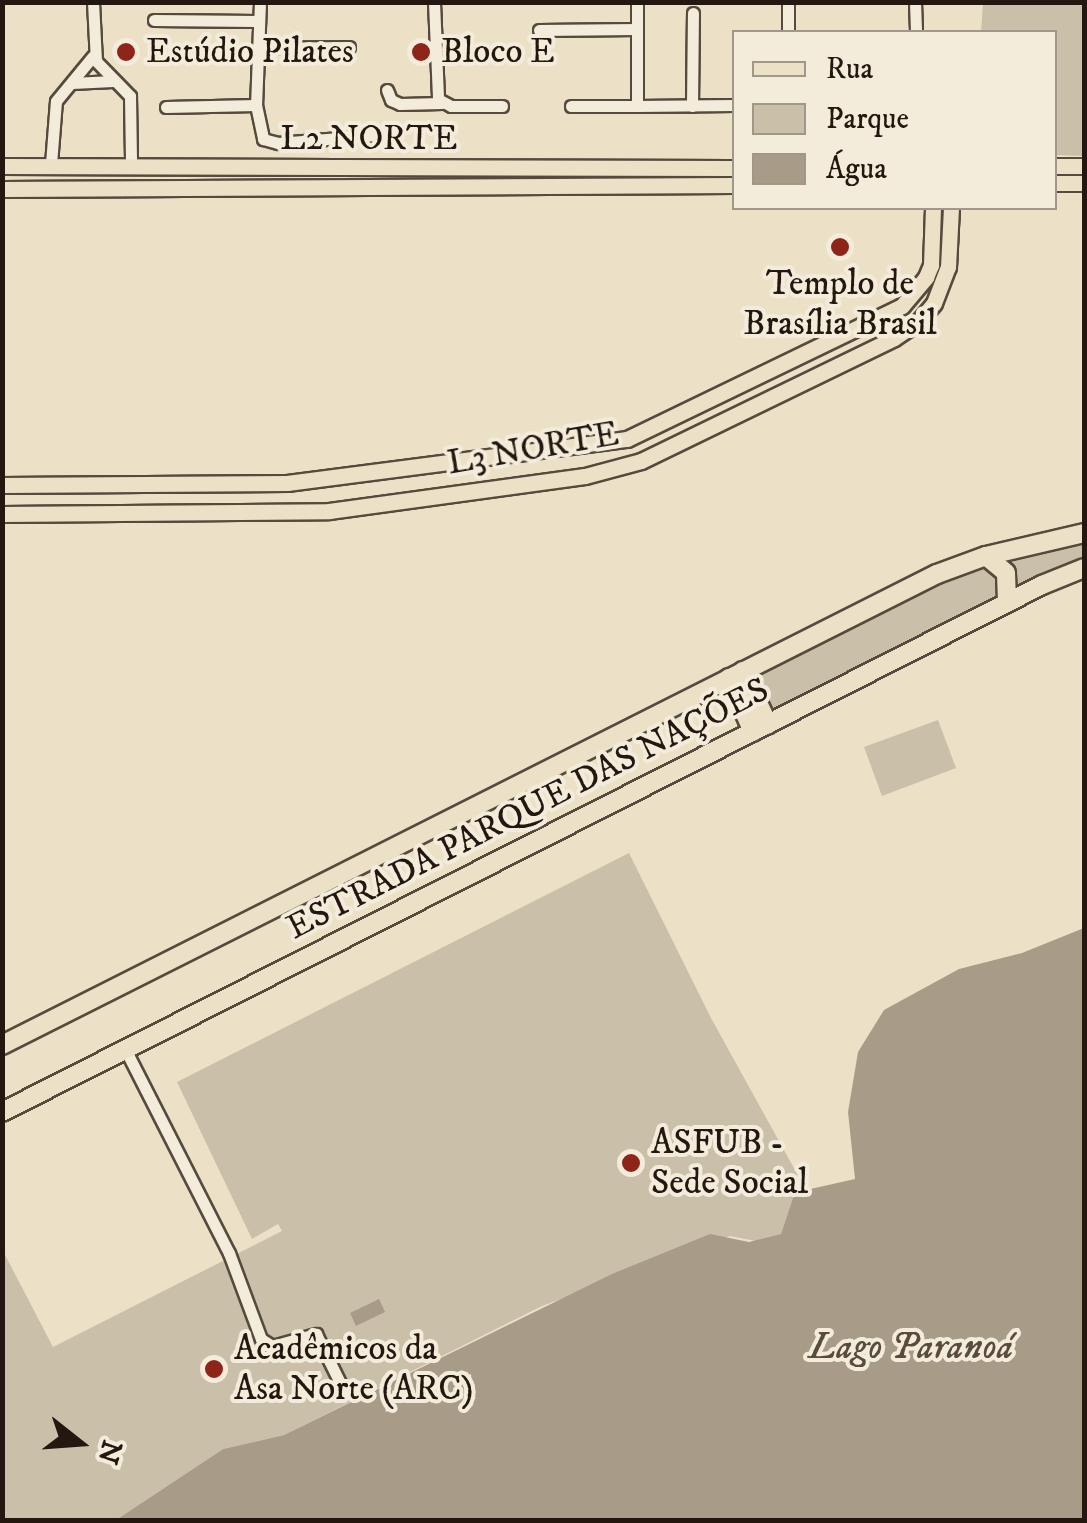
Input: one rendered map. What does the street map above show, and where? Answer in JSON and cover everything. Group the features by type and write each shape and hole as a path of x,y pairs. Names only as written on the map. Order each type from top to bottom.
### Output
{"highway":[{"name":"ESTRADA PARQUE DAS NAÇÕES","path":"2,1046 936,574 986,556 1084,533"},
{"path":"986,556 1006,573 1006,603"},
{"name":"ESTRADA PARQUE DAS NAÇÕES","path":"2,1112 1006,603 1084,568"},
{"path":"736,674 761,728"}],"main road":[{"name":"L2 NORTE","path":"2,166 186,163 732,186"},
{"path":"183,184 186,163"},
{"path":"1057,166 1084,166"},
{"name":"L2 NORTE","path":"2,189 732,168"},
{"path":"1057,183 1084,182"},
{"name":"L3 NORTE","path":"2,485 288,484 606,444 650,430 902,306 926,278 934,210"},
{"name":"L3 NORTE","path":"2,514 314,512 540,482 641,461 894,338 919,322 942,286 950,248 951,210"},
{"path":"540,454 556,466 554,474 540,482"},
{"path":"83,514 90,500 84,486"},
{"path":"106,486 99,497 106,514"}],"street":[{"path":"93,2 94,56 130,96 131,163"},
{"path":"260,2 256,21 259,134 268,142 376,135"},
{"path":"434,2 435,94 442,103"},
{"path":"636,106 637,2"},
{"path":"788,2 788,30"},
{"path":"915,2 916,30"},
{"path":"692,106 693,13"},
{"path":"154,20 256,21"},
{"path":"539,30 637,29"},
{"path":"257,48 348,47"},
{"path":"51,164 54,107 94,56"},
{"path":"72,83 113,81"},
{"path":"387,90 391,100 400,104 502,106"},
{"path":"166,107 256,104"},
{"path":"571,106 732,105"},
{"path":"125,1048 229,1253 261,1339 272,1346 316,1334 344,1391"}],"green space":[{"path":"983,3 1084,3 1084,156 1057,155 1057,30 981,30"},
{"path":"1084,540 1084,563 1018,591 1003,558"},
{"path":"983,564 998,571 999,600 772,712 755,680 762,669 895,601"},
{"path":"938,720 956,768 882,796 864,747"},
{"path":"629,853 711,1018 806,1190 793,1199 781,1234 761,1242 730,1236 542,1306 284,1435 223,1449 116,1520 3,1520 3,1251 53,1347 282,1231 278,1224 252,1239 177,1082"}],"water":[{"name":"Lago Paranoá","path":"1084,928 1084,1520 116,1520 223,1449 284,1435 612,1274 710,1234 749,1242 781,1234 793,1198 806,1190 855,1179 848,1112 858,1052 884,1010 959,969 1022,953"},
{"path":"379,1299 385,1312 356,1326 350,1313"}],"place":[{"name":"Estúdio Pilates","path":"126,52"},
{"name":"Bloco E","path":"421,52"},
{"name":"Templo de Brasília Brasil","path":"840,247"},
{"name":"ASFUB - Sede Social","path":"631,1163"},
{"name":"Acadêmicos da Asa Norte (ARC)","path":"214,1369"}]}
